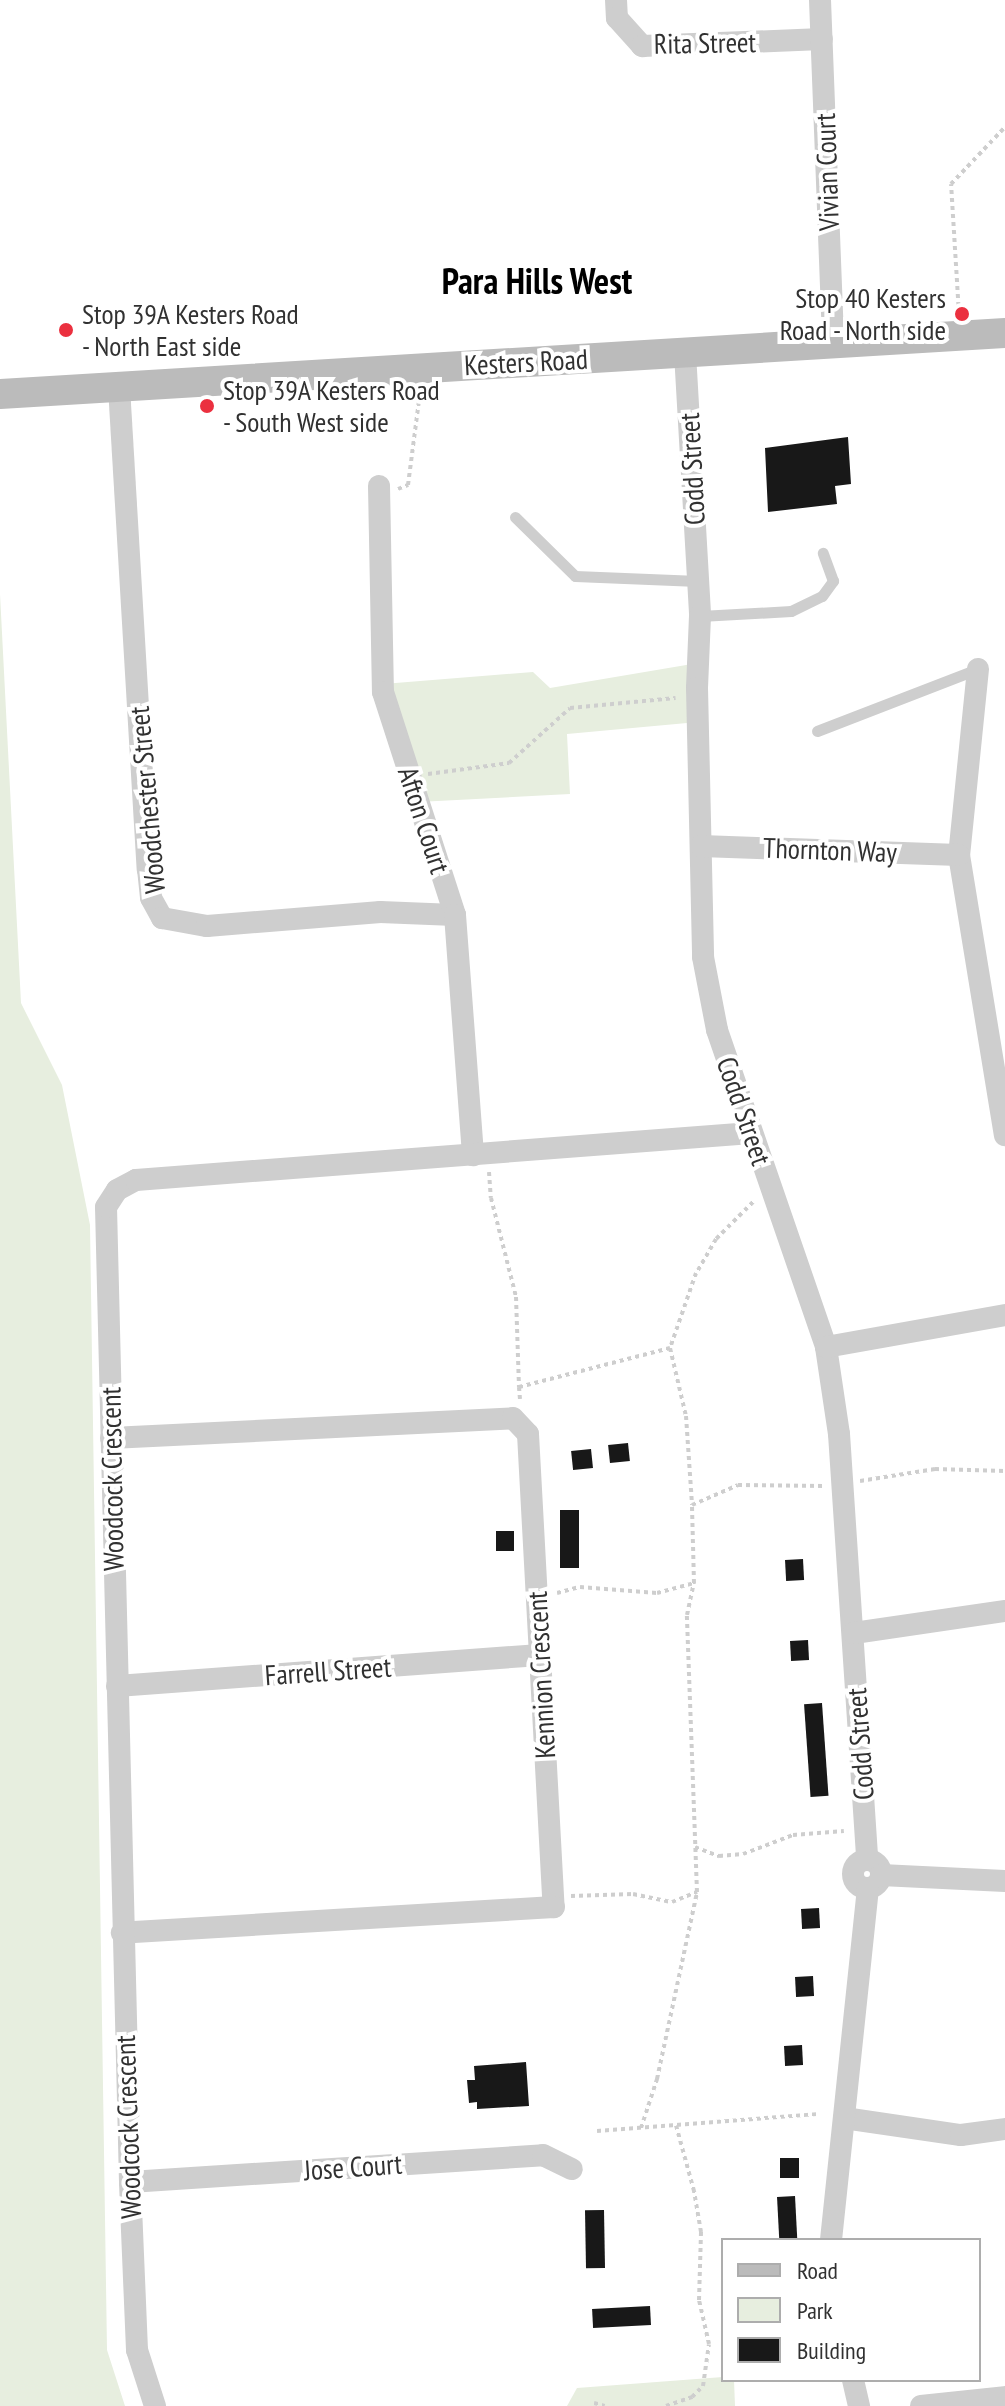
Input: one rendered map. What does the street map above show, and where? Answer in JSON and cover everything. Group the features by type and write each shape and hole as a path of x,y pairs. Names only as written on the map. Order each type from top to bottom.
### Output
{"main road":[{"name":"Kesters Road","path":"0,394 1005,333"}],"street":[{"name":"Rita Street","path":"616,0 617,18 642,46 822,39"},
{"name":"Vivian Court","path":"820,0 833,344"},
{"name":"Codd Street","path":"685,353 700,616 697,697 703,957 717,1030 826,1347 839,1434 872,1875 831,2238"},
{"name":"Woodchester Street","path":"119,387 148,869 151,898 162,918 207,926 380,912 455,915"},
{"name":"Afton Court","path":"379,492 383,692 455,915 481,1162"},
{"path":"978,669 959,855 1005,1135"},
{"name":"Thornton Way","path":"701,846 959,855"},
{"name":"Woodcock Crescent","path":"155,2406 137,2350 130,2182 106,1207 117,1190 136,1180 481,1162 751,1133"},
{"path":"826,1347 1005,1315"},
{"name":"Kennion Crescent","path":"111,1438 513,1418 528,1434 554,1907 122,1933"},
{"path":"854,1633 1005,1611"},
{"name":"Farrell Street","path":"117,1686 540,1655"},
{"path":"872,1875 1005,1881"},
{"path":"844,2118 961,2135 1005,2129"},
{"name":"Jose Court","path":"130,2182 543,2155 572,2169"},
{"path":"853,2382 859,2406"},
{"path":"921,2406 1005,2397"}],"lane":[{"path":"515,517 575,576 698,581"},
{"path":"700,616 791,611 822,596 833,581 823,553"},
{"path":"817,731 978,669"}],"path":[{"path":"961,336 951,184 1005,127"},
{"path":"379,492 408,485 420,387"},
{"path":"410,777 509,763 570,708 697,697"},
{"path":"481,1162 516,1297 520,1399"},
{"path":"641,2128 657,2079 697,1892 687,1615 694,1583 692,1505 686,1416 670,1348 678,1316 709,1251 761,1197"},
{"path":"519,1387 670,1348"},
{"path":"859,1482 935,1469 1005,1471"},
{"path":"692,1505 738,1485 826,1486"},
{"path":"547,1596 580,1587 657,1593 694,1583"},
{"path":"695,1847 719,1856 743,1854 793,1835 849,1830"},
{"path":"566,1896 633,1894 672,1902 697,1892"},
{"path":"597,2131 816,2114"},
{"path":"666,2406 692,2397 703,2386 709,2344 699,2300 699,2218 676,2125"},
{"path":"594,2403 605,2406"}],"green space":[{"path":"0,594 21,1003 62,1085 90,1225 107,2350 125,2406 0,2406"},
{"path":"698,663 698,722 567,734 570,794 418,802 383,684 533,672 550,688"},
{"path":"721,2377 721,2382 734,2382 735,2406 567,2406 577,2388"}],"building":[{"path":"848,437 851,484 835,486 837,504 768,512 765,448"},
{"path":"628,1443 630,1461 610,1463 608,1445"},
{"path":"591,1449 593,1468 573,1470 571,1451"},
{"path":"560,1510 579,1510 579,1568 560,1568"},
{"path":"496,1531 514,1531 514,1551 496,1551"},
{"path":"803,1559 804,1580 786,1581 785,1560"},
{"path":"808,1640 809,1660 791,1661 790,1641"},
{"path":"822,1703 828,1796 811,1797 804,1704"},
{"path":"819,1908 820,1928 802,1929 801,1909"},
{"path":"813,1976 814,1996 796,1997 795,1977"},
{"path":"802,2045 803,2065 785,2066 784,2046"},
{"path":"526,2062 529,2106 477,2109 477,2102 469,2103 467,2080 475,2080 474,2066"},
{"path":"780,2158 799,2158 799,2178 780,2178"},
{"path":"795,2196 797,2238 779,2238 777,2197"},
{"path":"585,2210 604,2210 605,2268 586,2268"},
{"path":"650,2306 651,2325 593,2328 592,2309"}],"place":[{"name":"Stop 40 Kesters Road - North side","path":"962,314"},
{"name":"Stop 39A Kesters Road - North East side","path":"66,330"},
{"name":"Stop 39A Kesters Road - South West side","path":"207,406"}],"district":[{"name":"Para Hills West","path":"537,281"}]}
